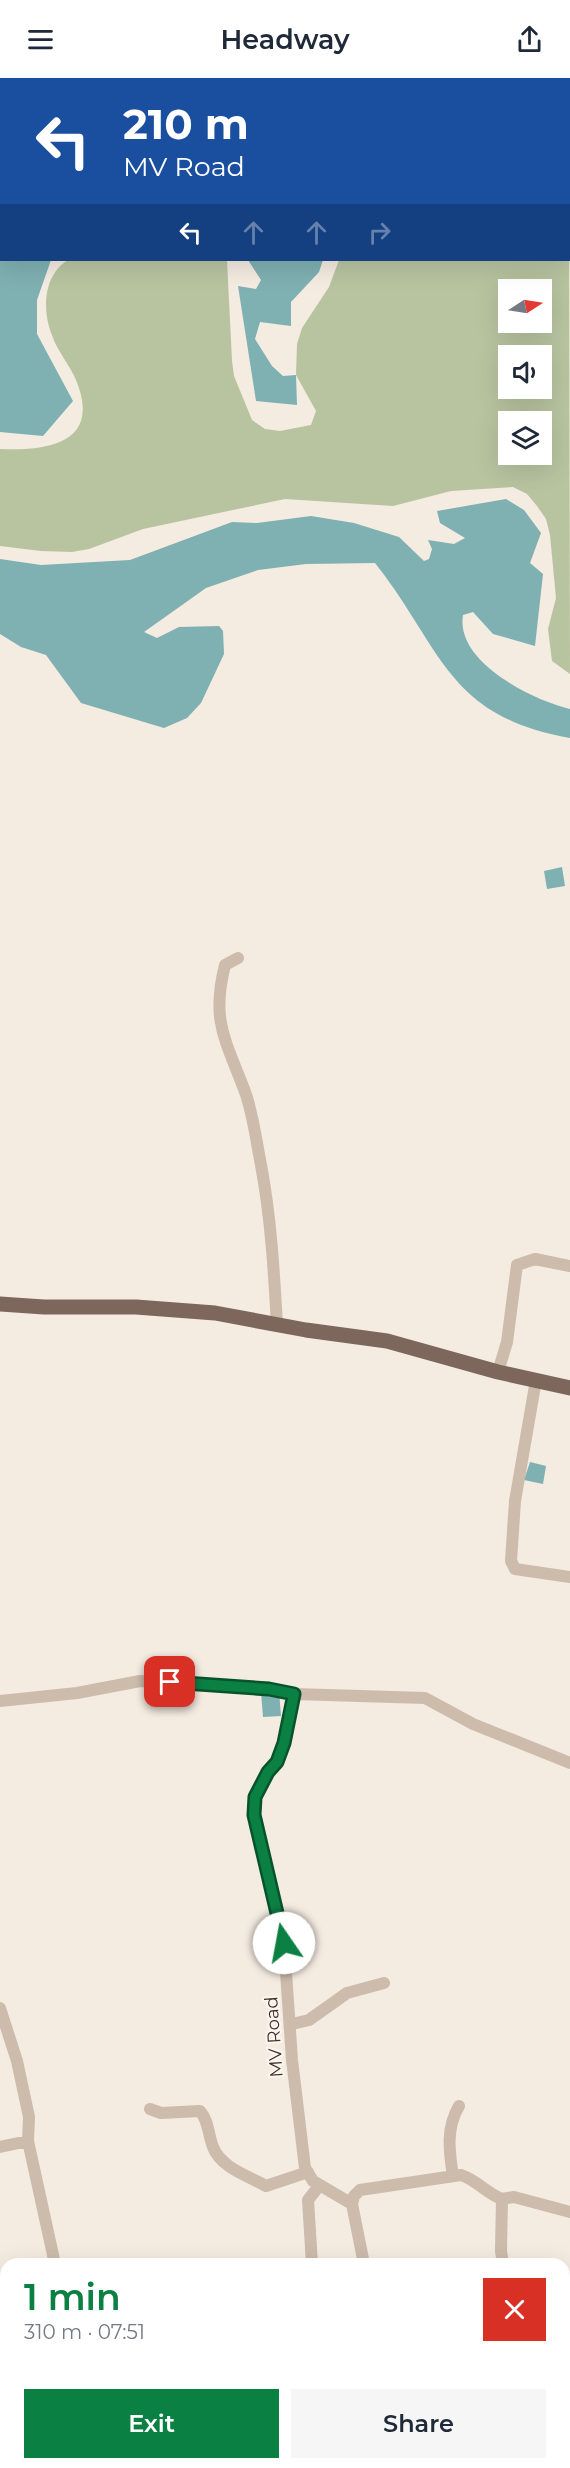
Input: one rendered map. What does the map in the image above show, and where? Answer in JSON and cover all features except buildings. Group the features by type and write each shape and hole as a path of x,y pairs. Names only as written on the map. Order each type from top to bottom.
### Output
{"main road":[{"path":"0,1304 64,1308 136,1307 215,1313 277,1325 387,1341 498,1372 570,1388"}],"street":[{"path":"238,958 225,965 219,991 219,1016 223,1038 245,1090 261,1166 270,1224 277,1325"},
{"path":"498,1372 510,1325 517,1265 535,1259 570,1266"},
{"path":"536,1380 515,1501 511,1562 515,1569 570,1577"},
{"path":"0,1701 77,1693 140,1681 238,1686 294,1694 425,1698 473,1724 570,1763"},
{"name":"MV Road","path":"294,1694 284,1743 277,1762 268,1772 255,1797 254,1815 284,1943 295,2083 308,2172 319,2186 352,2205"},
{"path":"292,2024 309,2020 347,1993 384,1983"},
{"path":"0,2008 3,2028 17,2061 29,2117 28,2140 54,2258"},
{"path":"453,2176 450,2129 451,2120 459,2106"},
{"path":"150,2109 161,2113 200,2111 206,2120 213,2149 222,2161 266,2186 308,2172"},
{"path":"0,2146 28,2140"},
{"path":"363,2258 352,2205 354,2196 360,2190 453,2176 471,2178 492,2195 502,2199 514,2197 570,2212"},
{"path":"312,2258 308,2200 319,2186"},
{"path":"502,2199 502,2258"}],"green space":[{"path":"67,261 227,261 234,376 252,420 265,429 280,431 311,425 316,411 296,375 297,344 302,328 329,287 339,261 569,261 570,674 552,661 548,629 556,598 550,535 546,519 527,494 513,487 451,491 393,506 285,499 143,529 89,549 72,552 0,546 0,449 52,445 66,439 76,430 82,418 82,401 76,380 54,341 46,305 49,284"}],"water":[{"path":"0,261 51,261 37,300 37,334 73,401 43,436 0,432"},
{"path":"249,261 323,261 319,272 291,302 291,326 260,322 255,339 272,366 283,376 296,375 297,405 256,401 238,286 256,289 261,280"},
{"path":"506,499 524,510 541,533 530,563 543,574 535,646 493,634 473,612 463,615 464,632 471,648 500,676 537,697 570,709 570,738 529,728 497,713 472,696 434,650 375,563 306,564 258,570 206,588 144,632 157,638 179,627 219,626 223,631 224,654 201,703 187,718 164,728 81,703 46,655 21,647 0,634 0,559 41,565 130,560 232,522 257,523 311,516 354,523 399,537 424,561 429,559 432,549 428,540 454,544 465,538 440,523 437,511"},
{"path":"562,867 565,886 547,889 544,871"},
{"path":"530,1462 546,1466 543,1484 524,1480"},
{"path":"279,1691 281,1716 263,1717 261,1692"}],"route":[{"path":"170,1682 269,1689 294,1694 284,1743 277,1762 268,1772 255,1797 254,1815 256,1833 269,1870 284,1943"}]}
